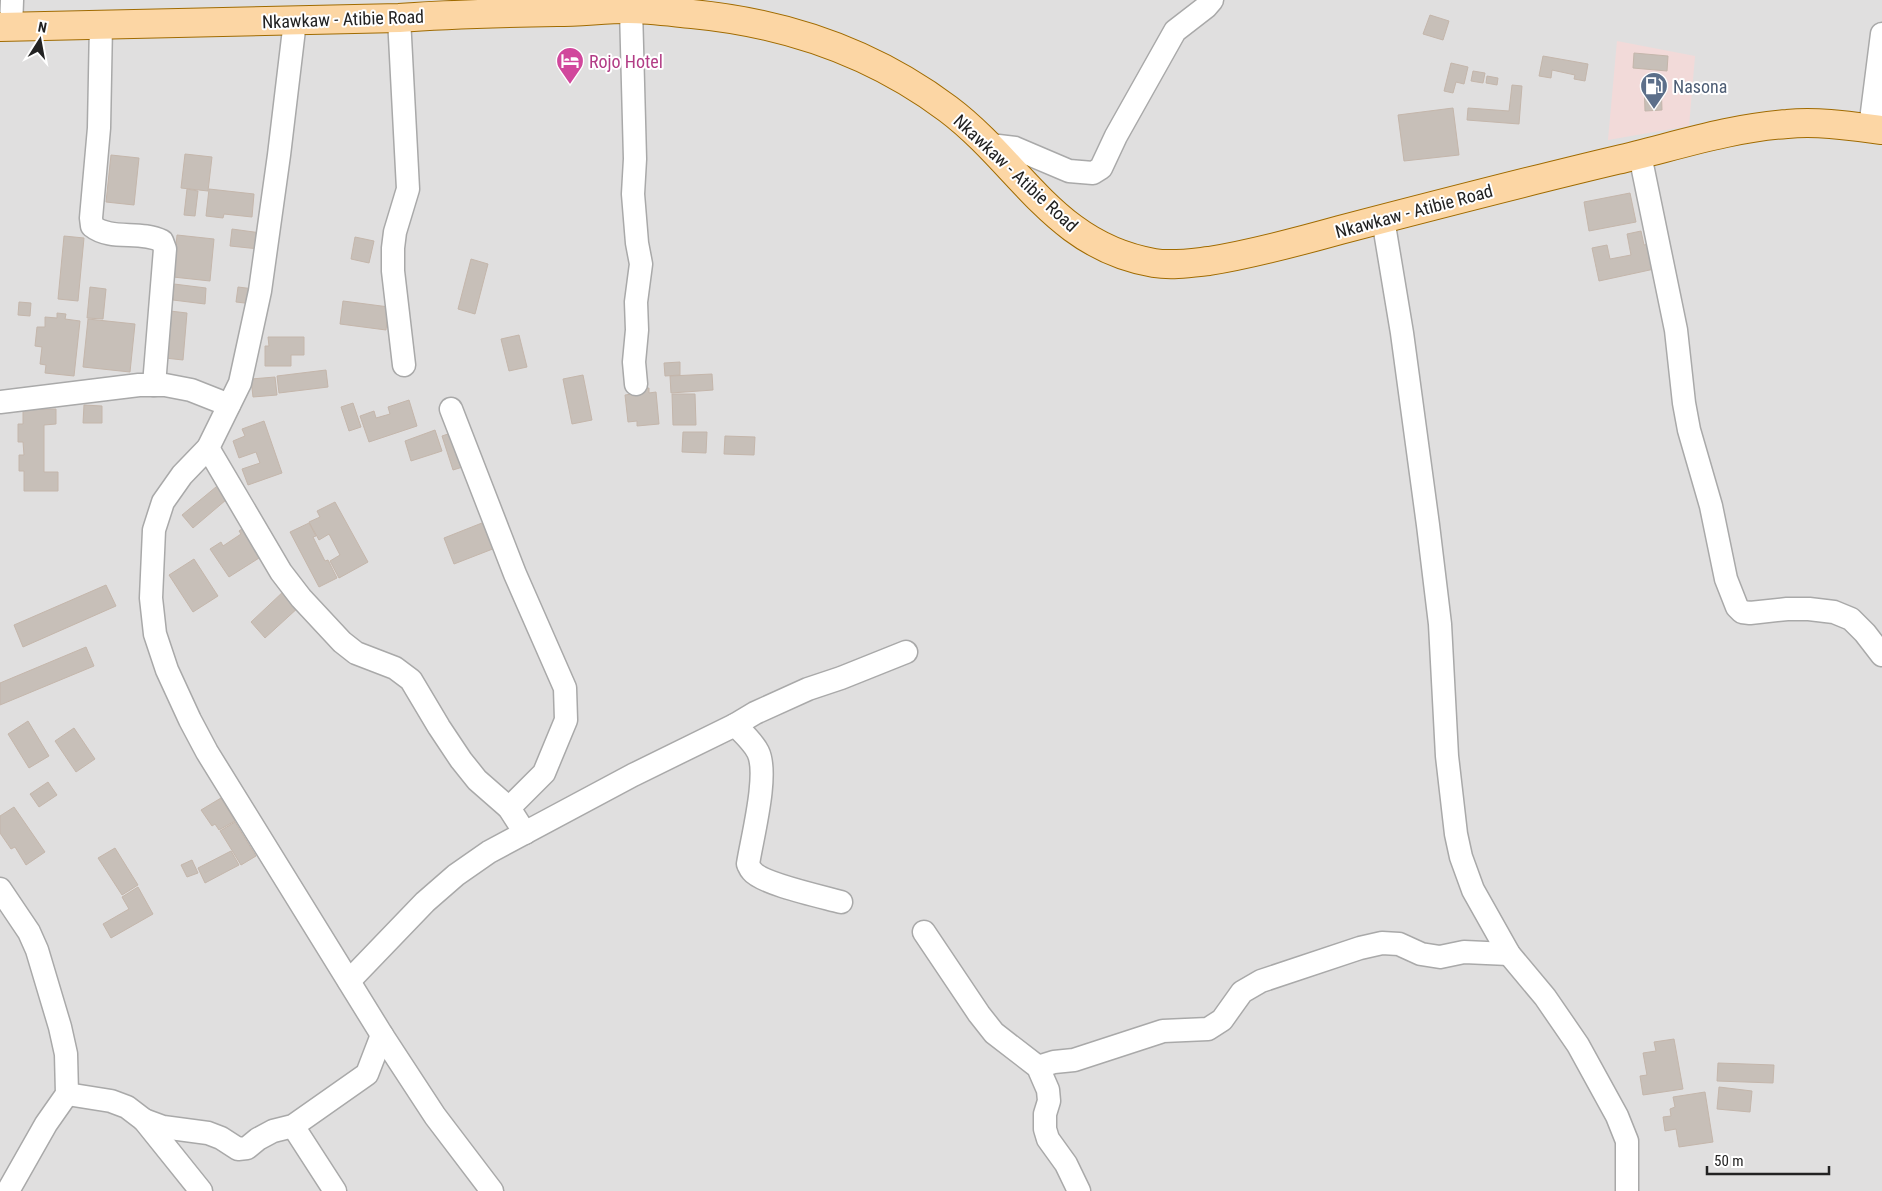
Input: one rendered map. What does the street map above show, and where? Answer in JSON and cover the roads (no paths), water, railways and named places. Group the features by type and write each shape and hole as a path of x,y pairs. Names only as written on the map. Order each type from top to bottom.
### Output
{"main road":[{"name":"Nkawkaw - Atibie Road","path":"6,27 295,21 456,14 724,8 826,42 888,71 922,91 950,111 990,145 1030,192 1074,231 1097,244 1124,255 1155,263 1185,264 1267,249 1544,177 1767,126 1814,123 1876,129"}],"street":[{"path":"6,27 12,0"},
{"path":"990,145 1015,148 1080,174 1093,173 1101,168 1116,136 1175,31 1206,7 1212,0"},
{"path":"631,9 634,123 633,194 636,243 641,264 636,302 637,330 634,362 636,384"},
{"path":"398,18 408,189 395,232 393,271 404,365"},
{"path":"295,21 260,290 240,382 208,448 182,475 163,502 154,530 150,598 155,634 167,670 207,752 382,1035 436,1116 492,1191"},
{"path":"101,24 99,128 91,218 92,226 99,232 153,236 162,241 165,249 154,385"},
{"path":"1876,129 1882,34"},
{"path":"1640,155 1676,330 1684,403 1711,506 1726,580 1737,607 1742,612 1750,613 1787,609 1834,612 1851,619 1865,632 1882,655"},
{"path":"1383,219 1402,332 1428,524 1440,624 1448,756 1456,834 1461,857 1474,890 1510,954 1545,997 1578,1045 1617,1116 1627,1141 1627,1191"},
{"path":"0,402 139,385 165,385 191,390 229,404"},
{"path":"451,409 516,574 565,688 566,720 544,773 509,808"},
{"path":"208,448 281,572 301,598 342,642 356,653 395,668 411,680 461,760 477,780 509,808 525,833"},
{"path":"349,981 425,902 456,875 489,852 640,771 735,725 755,713 808,689 906,652"},
{"path":"735,725 759,753 762,770 759,806 748,864 752,872 763,879 841,902"},
{"path":"0,890 29,932 38,950 66,1054 67,1094 46,1124 8,1191"},
{"path":"924,932 979,1014 994,1033 1038,1067 1049,1101 1045,1128 1048,1139 1066,1164 1079,1191"},
{"path":"1038,1067 1054,1062 1074,1060 1162,1031 1208,1029 1222,1020 1242,992 1260,981 1360,948 1382,943 1399,944 1421,954 1440,956 1464,952 1510,954"},
{"path":"144,1120 163,1127 208,1133 221,1138 238,1149 247,1148 258,1139 273,1131 294,1126 367,1074 382,1035"},
{"path":"367,1074 409,1074"},
{"path":"67,1094 111,1101 127,1107 144,1120 201,1191"},
{"path":"294,1126 335,1191"}],"place":[{"name":"Rojo Hotel","path":"570,85"},
{"name":"Nasona","path":"1654,110"}]}
